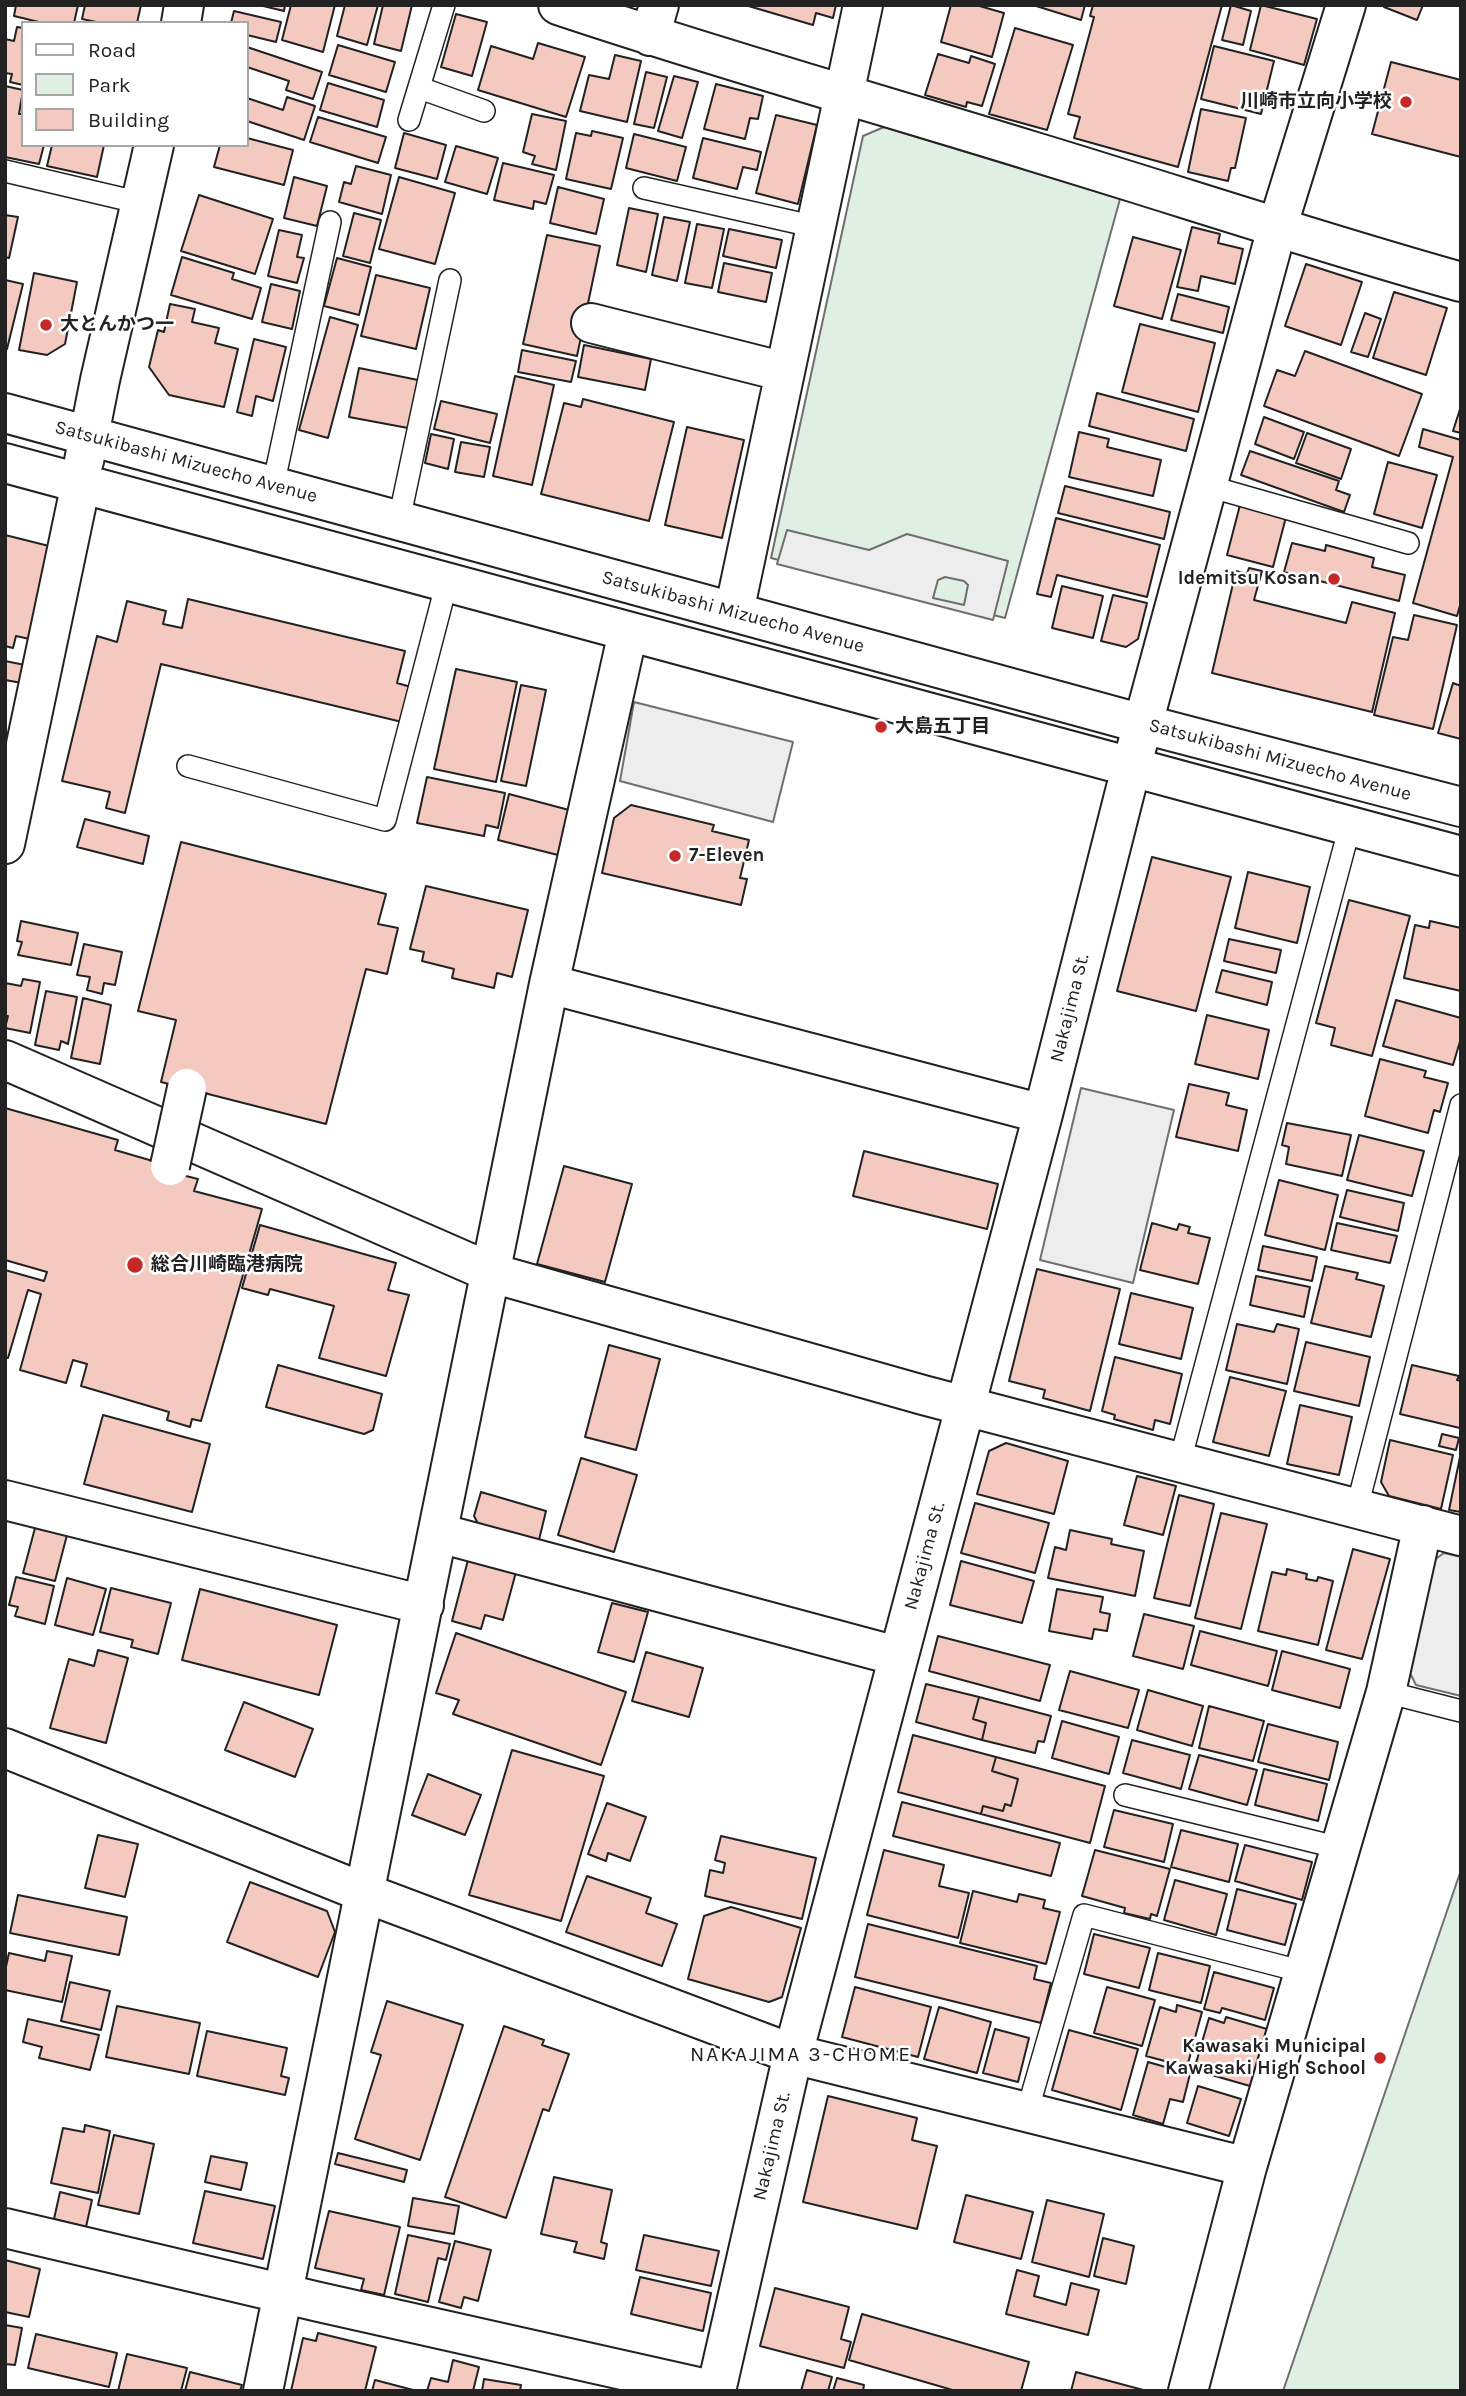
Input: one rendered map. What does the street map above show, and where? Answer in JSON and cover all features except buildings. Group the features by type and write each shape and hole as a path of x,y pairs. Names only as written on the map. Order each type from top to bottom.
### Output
{"street":[{"path":"558,5 655,21 844,95 1339,248 1461,282"},
{"path":"734,612 863,5"},
{"name":"Nakajima St.","path":"716,2391 793,2054 1043,1114 1131,768 1277,228 1346,5"},
{"path":"5,844 81,483 88,435 154,147"},
{"path":"591,323 785,372"},
{"name":"Satsukibashi Mizuecho Avenue","path":"5,414 1143,724 1461,807"},
{"path":"5,463 1461,856"},
{"path":"263,2391 550,984 628,632"},
{"path":"550,984 1043,1114"},
{"path":"5,1060 492,1273 966,1406 1461,1536"},
{"path":"170,1166 187,1088"},
{"path":"5,1500 424,1605"},
{"path":"1188,2391 1247,2167 1386,1692 1423,1525"},
{"path":"439,1533 897,1656"},
{"path":"5,1748 365,1893 793,2054 1247,2167"},
{"path":"5,2228 716,2391"}],"lane":[{"path":"409,120 421,88 444,5"},
{"path":"421,88 484,111"},
{"path":"5,171 141,203"},
{"path":"644,188 816,227"},
{"path":"273,486 330,222"},
{"path":"398,520 450,280"},
{"path":"1208,486 1408,543"},
{"path":"188,766 385,820 447,582"},
{"path":"1180,1461 1350,827"},
{"path":"1357,1507 1461,1105"},
{"path":"1386,1692 1461,1711"},
{"path":"1125,1795 1340,1848"},
{"path":"1027,2112 1084,1915 1304,1972"}],"green space":[{"path":"884,127 1120,199 1005,618 771,558 863,136"},
{"path":"1461,1870 1461,2391 1283,2391"}],"shaded area":[{"path":"787,530 869,550 907,534 1008,561 993,620 777,564","holes":["945,577 964,581 968,585 964,605 933,598 938,580"]},
{"path":"634,702 793,742 773,822 620,781"},
{"path":"1081,1088 1174,1110 1133,1283 1040,1260"},
{"path":"1444,1553 1461,1557 1461,1696 1416,1685 1408,1669 1431,1562"}],"place":[{"name":"川崎市立向小学校","path":"1406,102"},
{"name":"大とんかつ一","path":"46,325"},
{"name":"Idemitsu Kosan","path":"1334,579"},
{"name":"大島五丁目","path":"881,727"},
{"name":"7-Eleven","path":"675,856"},
{"name":"総合川崎臨港病院","path":"135,1265"},
{"name":"Kawasaki Municipal Kawasaki High School","path":"1380,2058"}],"district":[{"name":"NAKAJIMA 3-CHOME","path":"801,2055"}]}
